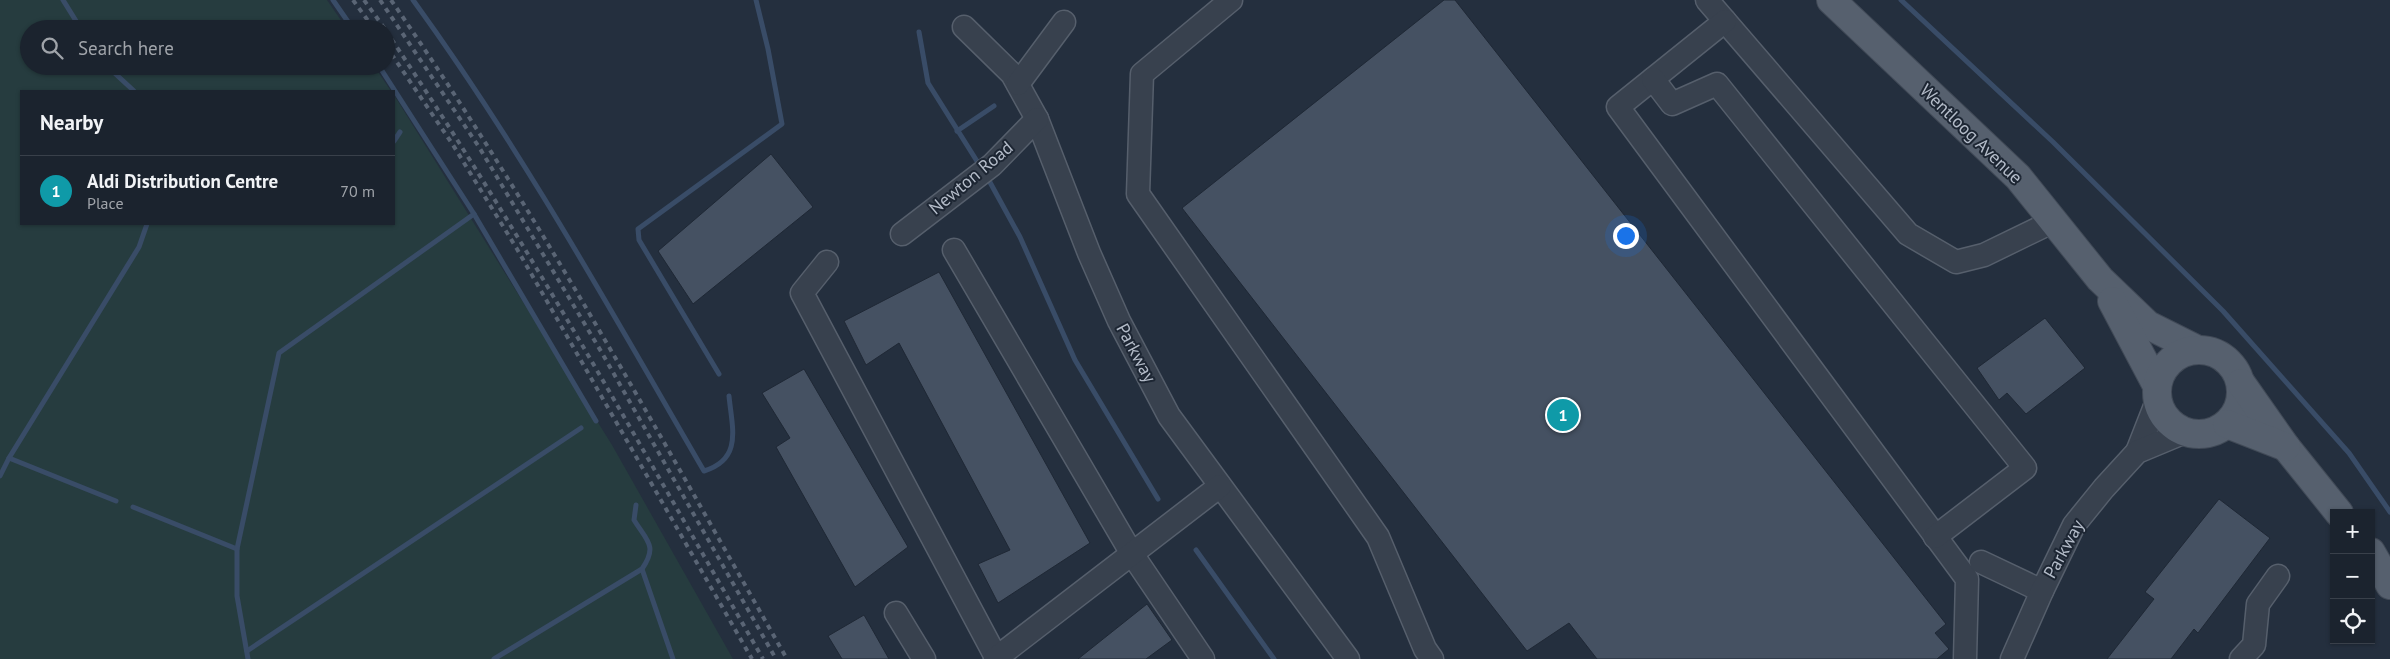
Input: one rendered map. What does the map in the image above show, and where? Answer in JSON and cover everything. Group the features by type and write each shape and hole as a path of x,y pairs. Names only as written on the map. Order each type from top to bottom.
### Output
{"main road":[{"name":"Wentloog Avenue","path":"1831,0 2018,177 2100,279 2148,326 2196,349 2210,350 2224,357 2234,368 2241,383 2286,447 2336,509"},
{"name":"Wentloog Avenue","path":"2100,279 2157,394 2163,415 2173,426 2185,432"},
{"path":"2157,394 2161,372 2170,360 2181,353 2196,349"},
{"path":"2185,432 2200,434 2214,432 2227,424 2236,412 2241,398 2241,383"},
{"name":"Wentloog Avenue","path":"2227,424 2286,447"},
{"path":"2372,554 2390,585"}],"street":[{"path":"1231,0 1142,74 1138,194 1378,537 1425,650 1432,659"},
{"path":"1707,0 1908,234 1956,262 1984,255 2054,222"},
{"path":"1725,21 1618,107 1966,578 1965,659"},
{"path":"1018,84 1064,22"},
{"name":"Parkway","path":"964,27 1012,74 1038,119 1088,253 1118,322 1169,416 1348,659"},
{"path":"1653,79 1672,104 1717,84 2024,468 1935,536"},
{"name":"Newton Road","path":"902,234 984,171 1038,119"},
{"path":"954,250 1132,554 1200,658"},
{"path":"827,262 802,293 996,659 1220,486"},
{"name":"Parkway","path":"2012,659 2042,591 2074,526 2104,488 2137,452 2157,394"},
{"name":"Parkway","path":"2137,452 2185,432"},
{"path":"1981,562 2042,591"},
{"path":"2241,659 2254,645 2258,604 2278,576"},
{"path":"896,613 924,659"}],"green space":[{"path":"0,0 327,0 341,20 20,20 20,75 380,75 390,90 20,90 20,225 395,225 395,97 612,445 733,659 0,659"}],"building":[{"path":"1444,0 1455,0 1946,624 1935,633 1949,649 1937,659 1597,659 1569,623 1527,651 1182,208"},
{"path":"771,154 813,207 693,304 658,251"},
{"path":"939,272 1090,543 998,603 978,564 1010,550 899,343 866,365 844,321"},
{"path":"2045,318 2085,368 2026,414 2007,393 1999,400 1977,368"},
{"path":"804,369 908,547 855,587 776,447 790,438 762,393"},
{"path":"2219,499 2270,538 2198,633 2194,629 2171,659 2107,659 2154,599 2145,592"},
{"path":"1147,604 1172,640 1146,659 1078,659"},
{"path":"864,615 889,659 842,659 828,636"}],"waterway":[{"path":"63,0 75,20"},
{"path":"333,0 347,20"},
{"path":"413,0 491,114 528,173 600,291 704,471 716,466 725,459 730,450 733,431 729,396"},
{"path":"719,374 639,240 638,229 782,124 768,49 756,0"},
{"path":"1901,0 2053,142 2223,311 2349,453 2390,512"},
{"path":"919,32 928,83 980,166"},
{"path":"117,75 133,90"},
{"path":"385,75 394,90"},
{"path":"395,91 474,214 596,421"},
{"path":"957,131 994,106"},
{"path":"395,140 400,132"},
{"path":"986,175 1020,237 1075,360 1158,499"},
{"path":"248,659 237,596 237,549 279,353 474,214"},
{"path":"0,476 9,458 139,247 147,225"},
{"path":"247,651 581,428"},
{"path":"9,458 116,501"},
{"path":"494,659 642,569 647,561 650,549 649,544 634,520 636,505"},
{"path":"133,507 237,549"},
{"path":"1196,550 1274,659"},
{"path":"642,569 673,659"}],"railway":[{"path":"353,0 367,20"},
{"path":"364,0 378,20"},
{"path":"380,0 393,20"},
{"path":"391,0 445,80 547,242 787,659"},
{"path":"395,22 479,147 602,353 776,659"},
{"path":"395,45 486,185 533,263 763,659"},
{"path":"395,59 453,145 517,249 752,659"}],"place":[{"name":"Aldi Distribution Centre","path":"1563,415"}]}
